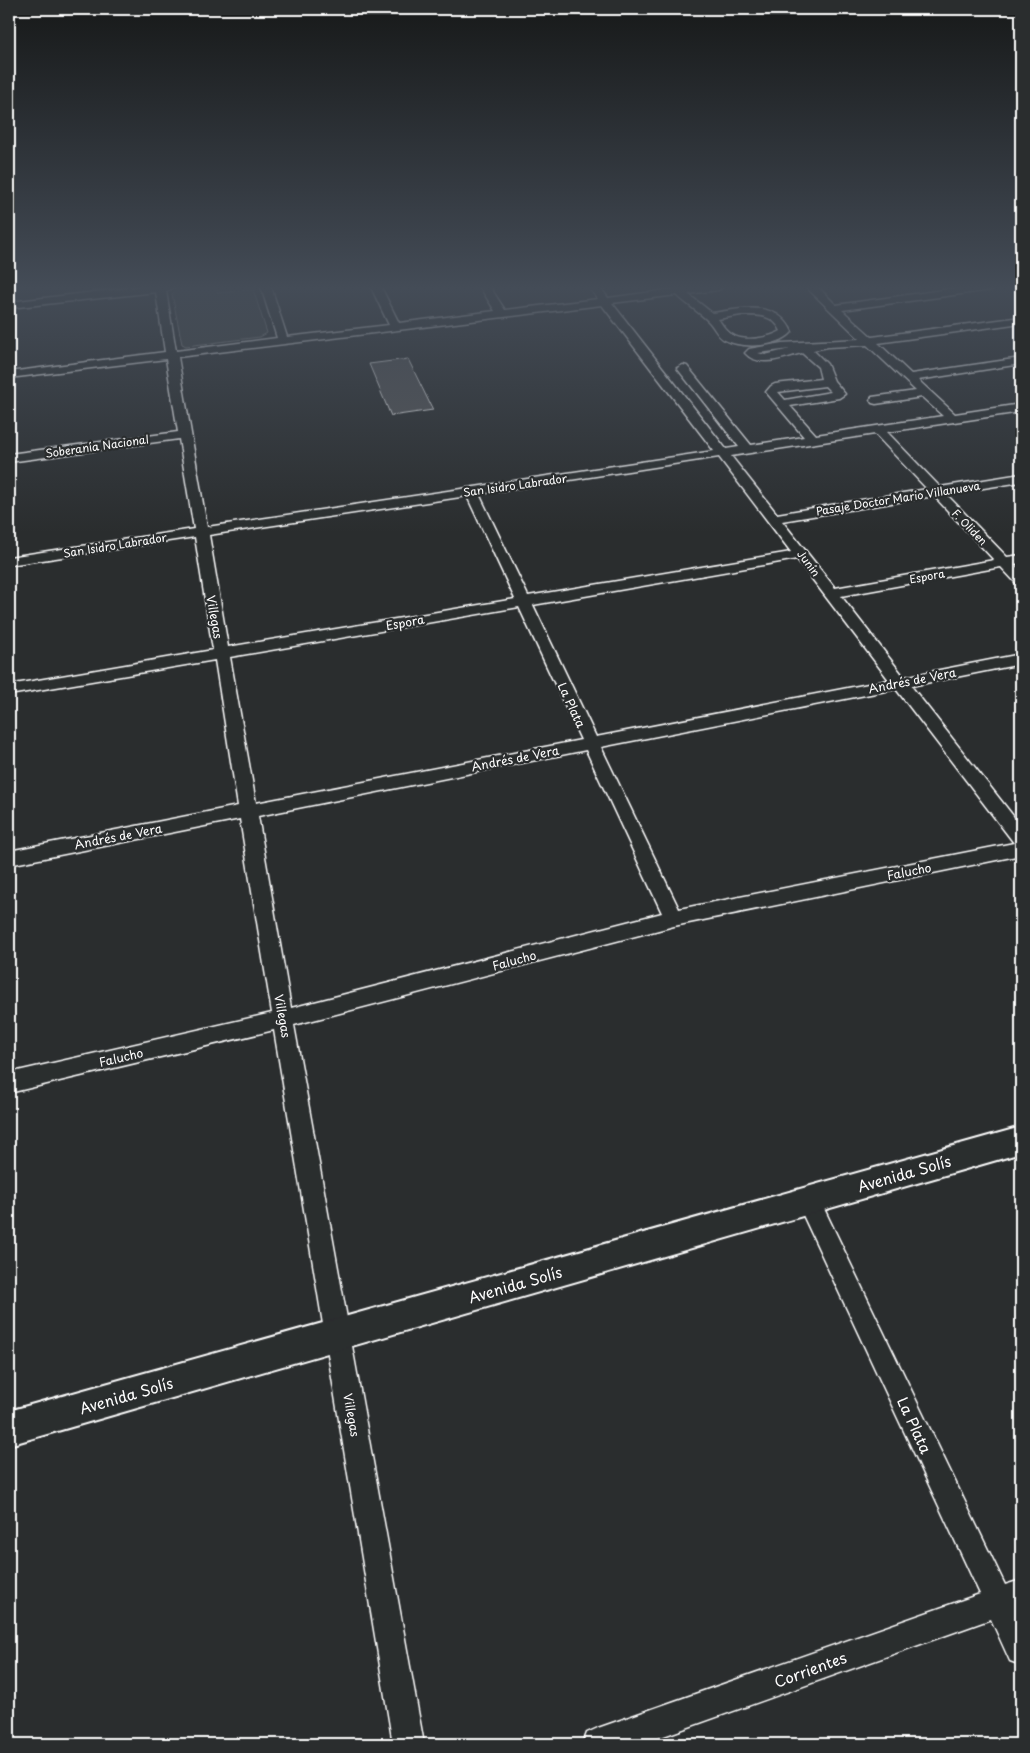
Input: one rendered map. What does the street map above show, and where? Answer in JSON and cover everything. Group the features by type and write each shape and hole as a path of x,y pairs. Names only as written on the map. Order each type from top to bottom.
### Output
{"street":[{"path":"9,374 53,369"},
{"name":"Villegas","path":"173,369 283,1019 409,1744"},
{"name":"Junín","path":"658,369 1021,840"},
{"path":"684,369 748,450"},
{"path":"782,404 839,394 828,382 824,369"},
{"path":"899,369 953,419"},
{"path":"909,378 970,369"},
{"path":"813,440 772,392 775,388 828,382"},
{"path":"876,400 925,393"},
{"name":"San Isidro Labrador","path":"9,561 1021,408"},
{"name":"F. Oliden","path":"878,430 1021,580"},
{"name":"Soberanía Nacional","path":"9,458 185,434"},
{"name":"Pasaje Doctor Mario Villanueva","path":"774,518 1021,478"},
{"name":"La Plata","path":"471,491 674,918"},
{"name":"Espora","path":"9,690 802,554"},
{"name":"Espora","path":"832,593 1021,559"},
{"name":"Andrés de Vera","path":"9,858 1021,659"},
{"name":"Falucho","path":"9,1082 283,1019 674,918 1021,848"},
{"name":"Avenida Solís","path":"9,1428 1021,1140"},
{"name":"La Plata","path":"808,1200 1010,1598 1021,1650"},
{"name":"Corrientes","path":"598,1744 1010,1598"}],"building":[{"path":"371,369 413,369 433,410 391,416"}]}
